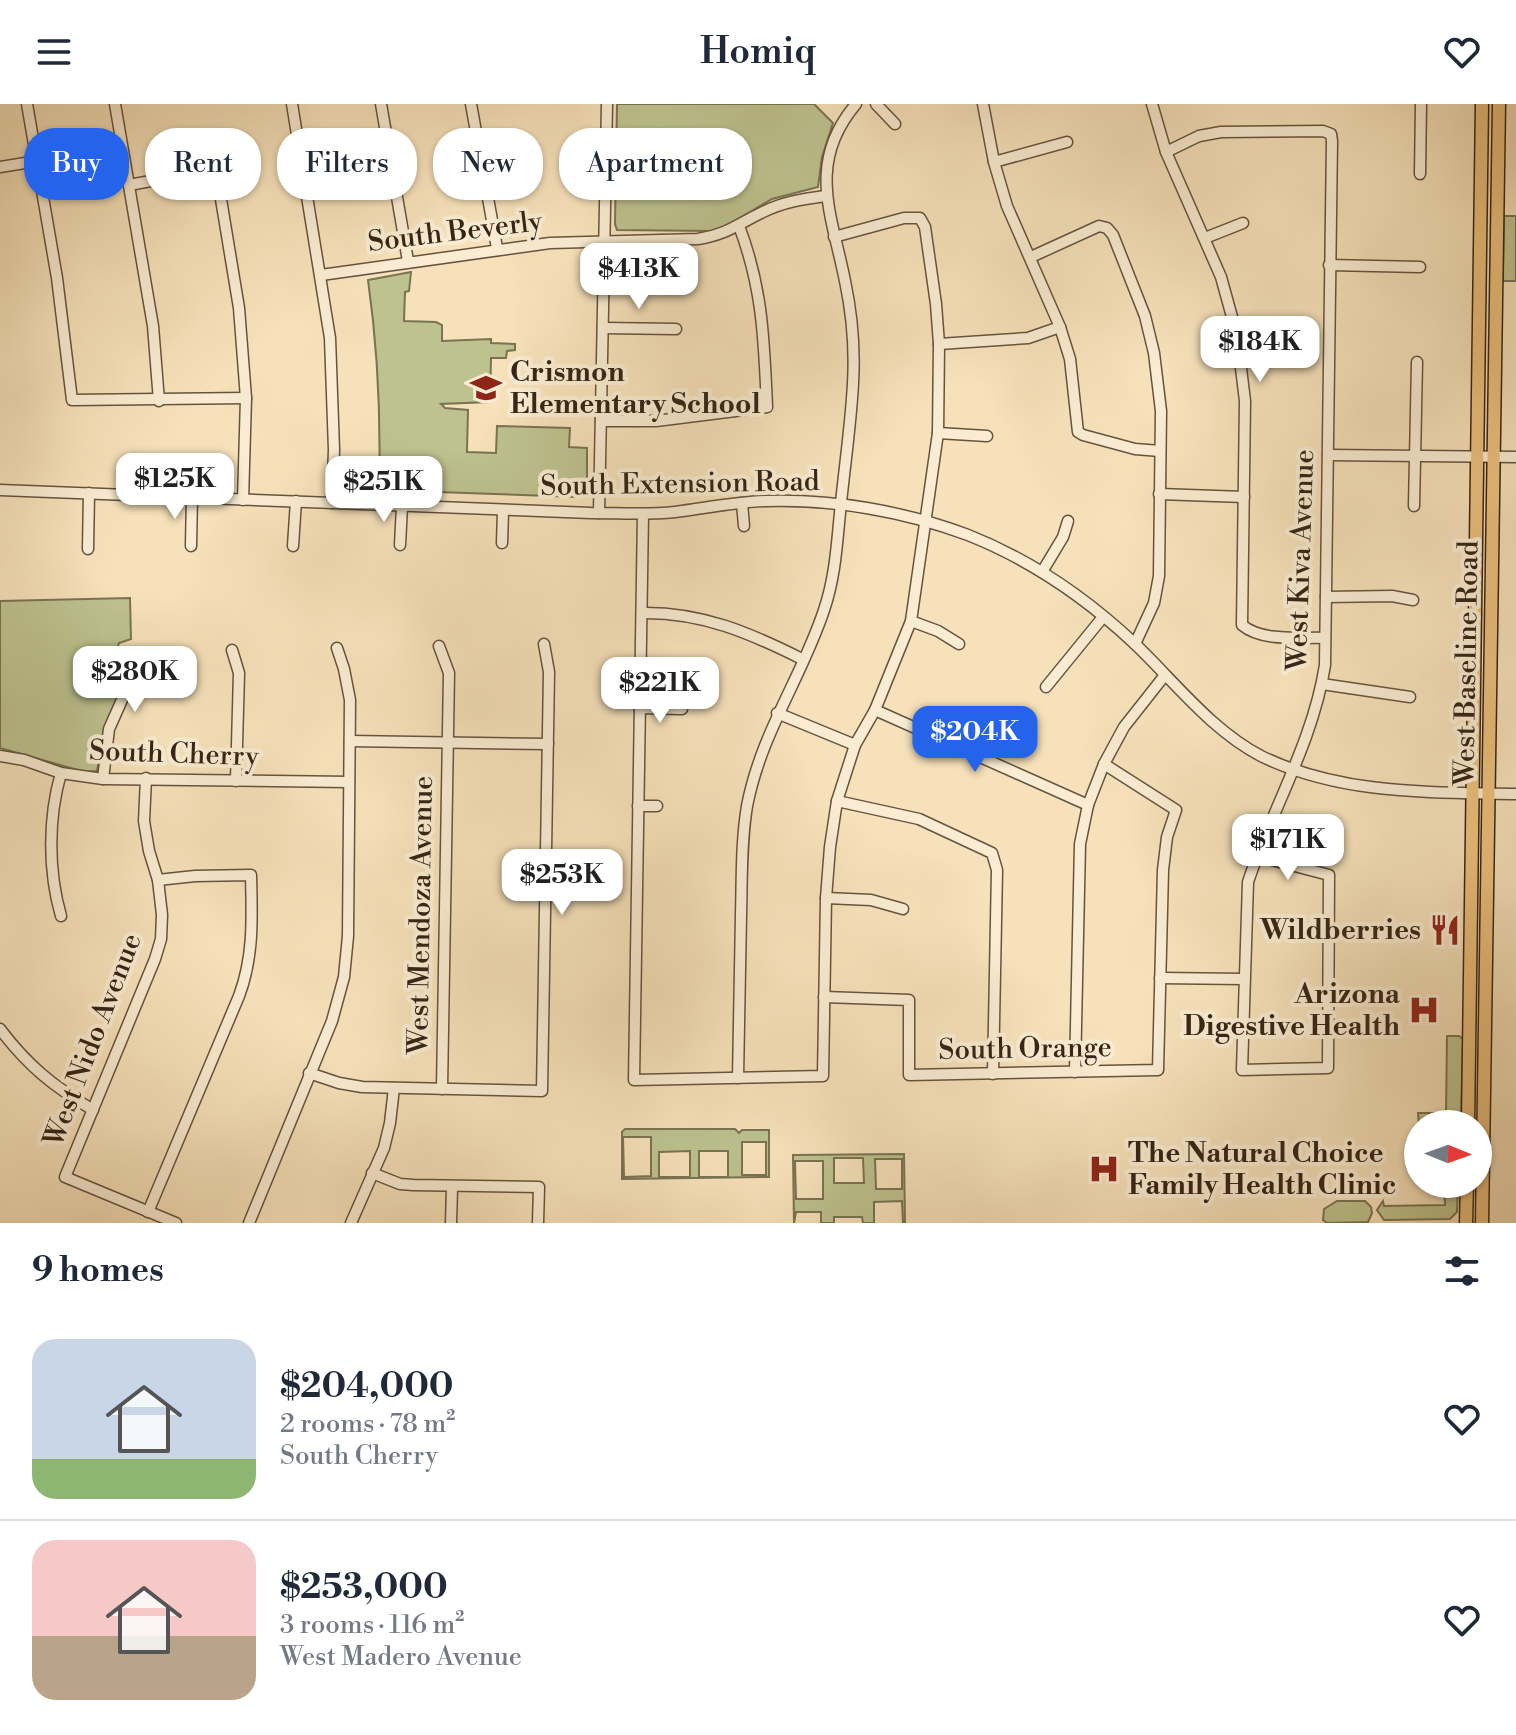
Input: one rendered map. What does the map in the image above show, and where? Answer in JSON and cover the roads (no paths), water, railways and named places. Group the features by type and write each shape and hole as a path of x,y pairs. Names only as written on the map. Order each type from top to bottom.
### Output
{"main road":[{"name":"West Baseline Road","path":"1468,1110 1482,104"},
{"name":"West Baseline Road","path":"1482,1223 1499,104"},
{"path":"1476,559 1483,588 1483,618 1492,626"},
{"path":"1466,1223 1467,1198"}],"street":[{"path":"27,104 31,128"},
{"path":"115,104 119,128"},
{"path":"292,104 330,338 332,503"},
{"path":"381,104 408,261"},
{"path":"471,104 497,248"},
{"path":"606,128 607,104"},
{"path":"738,1078 742,859 747,806 777,713 823,615 833,581 851,417 853,335 846,281 825,196 826,175 832,143 842,121 856,104"},
{"path":"876,104 895,124"},
{"path":"983,104 994,162 1007,206 1060,327 1075,380 1078,432 1123,446 1160,451"},
{"path":"1152,104 1166,152 1205,238 1230,307 1240,356 1245,401 1242,625 1248,630 1277,636 1325,638"},
{"path":"1420,174 1421,104"},
{"name":"West Kiva Avenue","path":"1166,152 1199,136 1221,132 1323,131 1331,134 1326,597 1322,684 1314,717 1257,856 1248,882 1242,1070 1328,1068 1329,875 1257,856"},
{"path":"994,162 1067,142"},
{"path":"0,167 24,163"},
{"path":"159,401 153,326 129,185 216,169 239,308 246,398 243,500"},
{"name":"South Beverly","path":"321,275 497,248 719,236 763,211 794,200 825,196"},
{"path":"44,200 72,400 246,398"},
{"path":"599,513 605,200"},
{"path":"643,514 634,1080 823,1076 826,898 837,801 855,745 875,710 911,621 938,433 939,344 925,227 920,218 913,216 834,237"},
{"path":"1205,238 1243,223"},
{"path":"601,421 656,421 767,407 761,304 750,255 739,226"},
{"path":"1031,257 1099,226 1107,228 1113,235 1135,287 1154,353 1161,411 1159,576 1148,620 1135,644"},
{"path":"1329,265 1420,267"},
{"path":"939,344 1028,338 1060,327"},
{"path":"603,328 676,329"},
{"path":"1414,506 1417,362"},
{"path":"938,433 987,436"},
{"path":"1328,455 1516,457"},
{"name":"South Extension Road","path":"0,490 643,514 742,503 800,501 841,504 925,522 968,536 1042,572 1076,593 1135,644 1225,731 1258,754 1293,769 1374,789 1516,794"},
{"path":"88,549 89,493"},
{"path":"1159,494 1244,497"},
{"path":"191,546 192,497"},
{"path":"293,546 296,501"},
{"path":"742,503 744,526"},
{"path":"400,545 402,506"},
{"path":"502,543 503,511"},
{"path":"1042,572 1063,537 1068,521"},
{"path":"1326,597 1392,596 1413,600"},
{"path":"642,613 706,619 753,634 802,659"},
{"path":"1046,687 1103,617"},
{"path":"911,621 938,631 959,644"},
{"path":"309,1073 339,1083 394,1088 542,1091 549,672 544,644"},
{"name":"West Mendoza Avenue","path":"439,646 449,673 442,1089"},
{"path":"249,1223 332,1021 344,977 348,936 350,700 337,648"},
{"path":"232,650 239,673 236,781"},
{"path":"103,779 109,729 133,675 129,653"},
{"path":"1075,1072 1080,844 1088,805 1104,764 1124,727 1165,675"},
{"path":"1322,684 1410,697"},
{"path":"640,708 682,709"},
{"path":"875,710 1088,805"},
{"path":"777,713 855,745"},
{"path":"350,741 548,744"},
{"name":"South Cherry","path":"0,756 24,760 61,773 103,779 349,782"},
{"path":"1104,764 1176,810 1167,837 1163,870 1160,978 1244,979"},
{"path":"61,773 53,800 54,894 61,916"},
{"name":"West Nido Avenue","path":"146,778 144,821 158,880 161,939 65,1177 148,1212"},
{"path":"837,801 919,819 992,853 997,870 993,1074"},
{"path":"638,806 657,806"},
{"path":"158,880 251,875 252,951 248,972 148,1212 176,1223"},
{"path":"826,898 871,900 903,909"},
{"name":"South Orange","path":"824,997 909,1000 909,1075 1158,1070 1160,978"},
{"path":"0,1029 22,1058 50,1084 93,1110"},
{"path":"351,1223 384,1148 394,1088"},
{"path":"372,1173 400,1184 452,1188 539,1187 538,1223"},
{"path":"451,1223 452,1188"}],"place":[{"name":"Crismon Elementary School","path":"486,388"},
{"name":"Wildberries","path":"1445,930"},
{"name":"Arizona Digestive Health","path":"1424,1010"},
{"name":"The Natural Choice Family Health Clinic","path":"1104,1169"}]}
